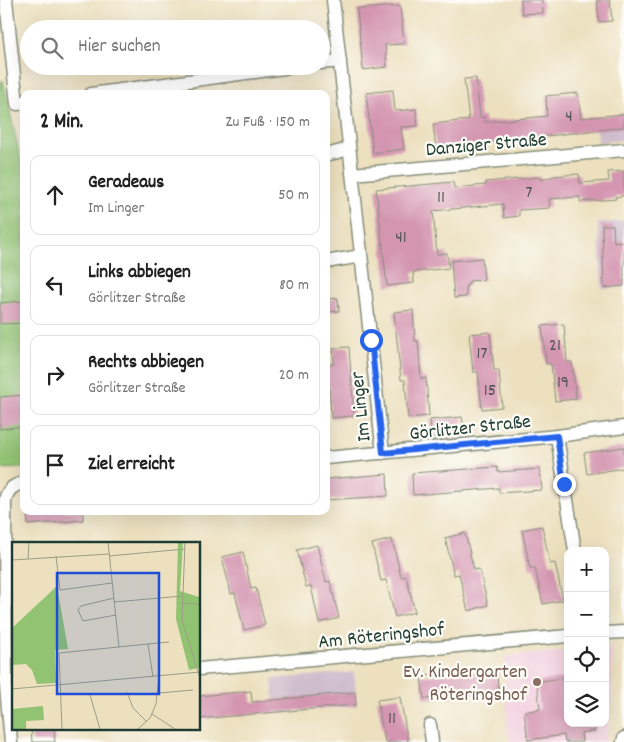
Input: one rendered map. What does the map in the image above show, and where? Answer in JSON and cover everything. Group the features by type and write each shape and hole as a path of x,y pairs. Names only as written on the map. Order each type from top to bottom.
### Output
{"street":[{"path":"6,0 17,104 20,104"},
{"name":"Im Linger","path":"333,0 383,453"},
{"path":"330,62 340,61"},
{"path":"121,90 232,75"},
{"path":"330,153 349,149"},
{"name":"Danziger Straße","path":"352,174 624,150"},
{"path":"330,261 361,256"},
{"name":"Görlitzer Straße","path":"330,458 557,436 624,427"},
{"name":"Görlitzer Straße","path":"557,436 574,547"},
{"path":"11,742 7,685 4,503 10,490 20,484"},
{"path":"609,633 624,632"},
{"name":"Am Röteringshof","path":"200,669 564,636"},
{"path":"430,725 432,742"},
{"path":"623,742 624,738"}],"shaded area":[{"path":"624,114 624,140 598,142 596,117"},
{"path":"624,221 624,287 602,289 598,223"},
{"path":"462,417 464,438 432,441 430,420"},
{"name":"Ev. Kindergarten Röteringshof","path":"609,648 612,648 612,701 609,719 609,682"},
{"name":"Ev. Kindergarten Röteringshof","path":"564,651 564,727 608,727 605,742 510,742 507,725 505,656"},
{"path":"354,672 357,706 275,713 272,679"}],"green space":[{"path":"3,80 20,157 20,468 0,469 0,83"}],"building":[{"path":"521,0 542,0 543,13 522,14"},
{"path":"597,0 610,0 612,21 599,22"},
{"path":"400,6 404,44 385,45 387,67 363,70 357,9"},
{"path":"476,78 480,117 484,117 485,122 547,116 546,96 578,93 581,118 624,114 624,127 436,149 433,124 469,120 464,79"},
{"path":"393,90 395,111 416,109 418,126 401,127 404,149 373,153 366,93"},
{"path":"624,171 624,196 615,197 616,199 580,202 580,197 549,199 550,208 519,210 519,216 504,218 503,204 433,211 437,254 447,253 449,268 413,272 414,283 387,286 376,189 453,182 454,188 486,185 486,182 540,177 541,180 554,176 579,174 580,183 609,181 608,172"},
{"path":"602,225 613,225 614,242 624,241 624,286 604,288"},
{"path":"482,258 484,280 469,281 469,285 466,285 466,297 454,298 451,261"},
{"path":"338,298 339,311 330,312 330,299"},
{"path":"20,301 20,323 0,324 0,303"},
{"path":"413,310 415,341 418,341 421,379 426,378 429,416 408,418 405,380 401,380 394,312"},
{"path":"564,324 567,362 572,362 576,399 555,401 551,364 546,364 542,326"},
{"path":"490,332 494,370 499,370 502,407 482,409 478,372 473,372 469,334"},
{"path":"349,347 354,416 331,418 330,364 334,364 333,348"},
{"path":"20,395 20,426 0,429 0,397"},
{"path":"462,417 464,429 431,432 430,420"},
{"path":"624,447 624,468 587,474 584,453"},
{"path":"497,467 498,472 540,469 542,490 499,493 499,488 413,495 412,473"},
{"path":"387,474 388,496 330,500 330,479"},
{"path":"27,515 83,515 83,520 28,525"},
{"path":"542,526 550,564 555,563 563,600 543,604 535,568 530,568 522,530"},
{"path":"465,533 474,570 479,569 488,605 468,611 459,574 454,575 445,538"},
{"path":"392,539 401,577 406,576 415,612 395,617 386,580 381,581 372,544"},
{"path":"317,545 326,582 330,581 339,618 319,623 311,586 306,587 297,550"},
{"path":"243,552 251,589 256,588 265,625 244,630 235,593 231,594 222,557"},
{"path":"496,669 499,692 424,699 421,676"},
{"path":"564,678 564,727 594,727 595,731 581,733 582,742 565,742 564,735 528,740 524,712 540,709 537,682"},
{"path":"251,691 252,702 355,692 356,705 200,719 200,696"},
{"path":"400,697 408,742 385,742 377,700"},
{"path":"31,730 54,730 55,742 32,742"}],"place":[{"name":"Ev. Kindergarten Röteringshof","path":"537,682"}],"route":[{"path":"371,340 383,453 557,436 564,484"}]}
